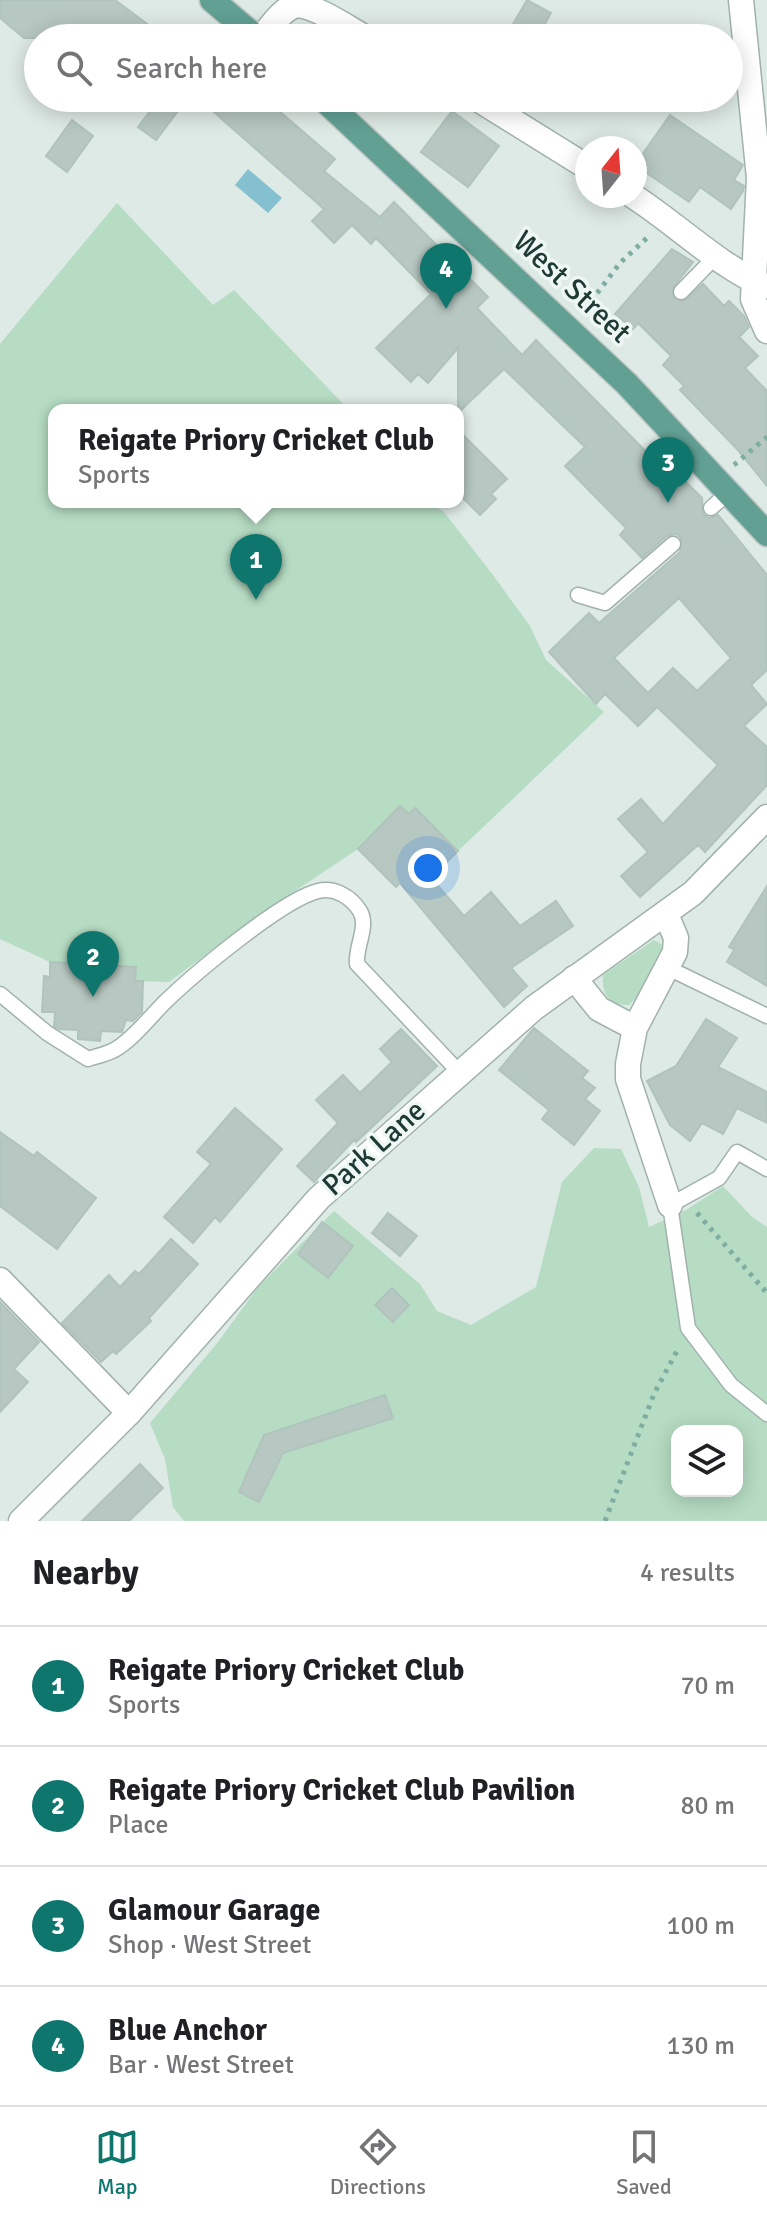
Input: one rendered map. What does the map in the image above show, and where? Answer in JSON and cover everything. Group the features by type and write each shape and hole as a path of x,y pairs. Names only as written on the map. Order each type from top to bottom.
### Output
{"main road":[{"path":"212,0 242,24"},
{"name":"West Street","path":"337,112 571,330 723,484 767,534"}],"street":[{"path":"741,0 763,179 760,284 756,313 767,331"},
{"path":"272,24 295,6 311,8 340,24"},
{"path":"499,112 575,160"},
{"path":"647,205 715,257 760,284"},
{"name":"Park Lane","path":"21,1521 129,1413 319,1198 459,1072 574,978 693,893 767,817"},
{"path":"666,914 676,938 668,968 635,1028 628,1079 677,1201"},
{"path":"574,978 599,1009 635,1028"},
{"path":"0,1280 129,1413"}],"lane":[{"path":"681,292 715,257"},
{"path":"711,508 723,484"},
{"path":"578,595 605,603 673,544"},
{"path":"0,994 47,1033 88,1059 117,1049 182,986 257,926 317,891 334,890 349,898 361,913 363,930 356,955 357,964 459,1072"},
{"path":"668,968 767,1016"},
{"path":"767,1169 737,1152 719,1178 677,1201 688,1328 731,1385 767,1414"}],"path":[{"path":"571,330 620,263 668,218"},
{"path":"723,484 767,437"},
{"path":"677,1201 767,1293"},
{"path":"605,1521 654,1394 688,1328"}],"green space":[{"path":"117,203 213,305 234,290 343,404 48,404 48,508 438,508 530,626 546,660 604,712 458,851 415,808 409,814 400,806 358,849 259,915 169,982 135,981 135,967 50,962 0,939 0,344"},
{"path":"654,940 663,945 663,952 639,995 629,1005 612,1001 605,993 603,975"},
{"path":"594,1148 621,1149 639,1187 649,1227 686,1210 723,1186 752,1217 767,1227 767,1521 184,1521 173,1507 165,1459 150,1423 218,1342 259,1286 334,1211 420,1284 437,1311 471,1325 536,1287 562,1182"}],"water":[{"path":"248,169 282,198 268,213 235,185"}],"building":[{"path":"0,0 115,0 147,24 24,24 24,38 0,18"},
{"path":"527,0 551,13 545,24 513,24"},
{"path":"149,112 177,112 156,140 138,127"},
{"path":"214,112 280,112 335,159 324,171 380,217 394,202 488,297 477,308 522,355 536,340 675,481 680,476 702,498 703,514 709,518 718,515 767,575 767,670 751,685 767,704 744,726 767,747 767,785 705,852 698,845 640,897 621,876 648,852 618,819 641,799 663,824 718,765 657,707 638,726 605,694 596,704 549,652 589,613 599,623 680,552 681,538 676,534 667,536 642,558 620,535 626,528 565,466 585,447 504,369 464,407 464,404 458,404 458,348 428,383 418,374 411,382 376,348 431,294 376,238 371,244 352,225 334,243 312,221 324,209","holes":["679,598 731,658 697,691 673,668 648,693 614,658"]},
{"path":"451,112 499,146 468,187 421,152"},
{"path":"670,115 743,165 734,180 744,186 743,191 731,209 700,187 689,202 647,173 647,148"},
{"path":"72,120 93,136 67,172 46,156"},
{"path":"672,249 693,262 672,289 674,299 684,301 703,284 724,306 729,301 744,316 749,327 739,337 758,356 745,368 767,391 767,486 738,450 680,390 684,386 663,365 671,356 638,323 633,329 615,314"},
{"path":"464,436 507,479 491,494 496,499 480,515 464,499"},
{"path":"400,806 409,814 415,808 458,851 431,878 464,916 491,892 520,926 556,901 573,926 511,968 527,986 504,1007 400,883 396,887 358,849"},
{"path":"767,886 767,986 727,962 734,950 729,947"},
{"path":"50,962 136,967 135,981 143,981 142,1012 133,1021 126,1020 122,1032 101,1031 100,1041 78,1039 78,1030 59,1029 54,1026 55,1012 42,1012 44,976 50,977"},
{"path":"706,1019 737,1038 718,1067 767,1092 767,1123 737,1108 723,1134 702,1123 690,1141 670,1125 647,1081 676,1066"},
{"path":"534,1028 588,1071 582,1078 595,1088 585,1099 600,1111 574,1145 542,1119 549,1110 499,1070"},
{"path":"401,1029 437,1066 356,1142 354,1140 314,1182 297,1166 338,1123 316,1100 343,1075 360,1093 392,1062 380,1049"},
{"path":"235,1108 282,1149 220,1222 215,1217 193,1243 164,1217 211,1164 197,1152"},
{"path":"0,1132 34,1156 37,1152 96,1198 57,1249 0,1206"},
{"path":"388,1213 417,1236 400,1256 372,1233"},
{"path":"322,1222 353,1246 328,1278 298,1254"},
{"path":"171,1239 198,1264 149,1318 151,1321 116,1354 113,1351 101,1362 62,1323 109,1275 120,1287 135,1271 139,1274"},
{"path":"392,1288 409,1305 393,1322 375,1305"},
{"path":"0,1302 39,1342 14,1369 28,1382 0,1412"},
{"path":"385,1395 393,1418 283,1453 259,1502 239,1492 264,1435"},
{"path":"140,1464 163,1488 129,1521 82,1521"}],"place":[{"name":"Blue Anchor","path":"446,309"},
{"name":"Glamour Garage","path":"668,503"},
{"name":"Reigate Priory Cricket Club","path":"256,600"},
{"name":"Reigate Priory Cricket Club Pavilion","path":"93,997"}]}
